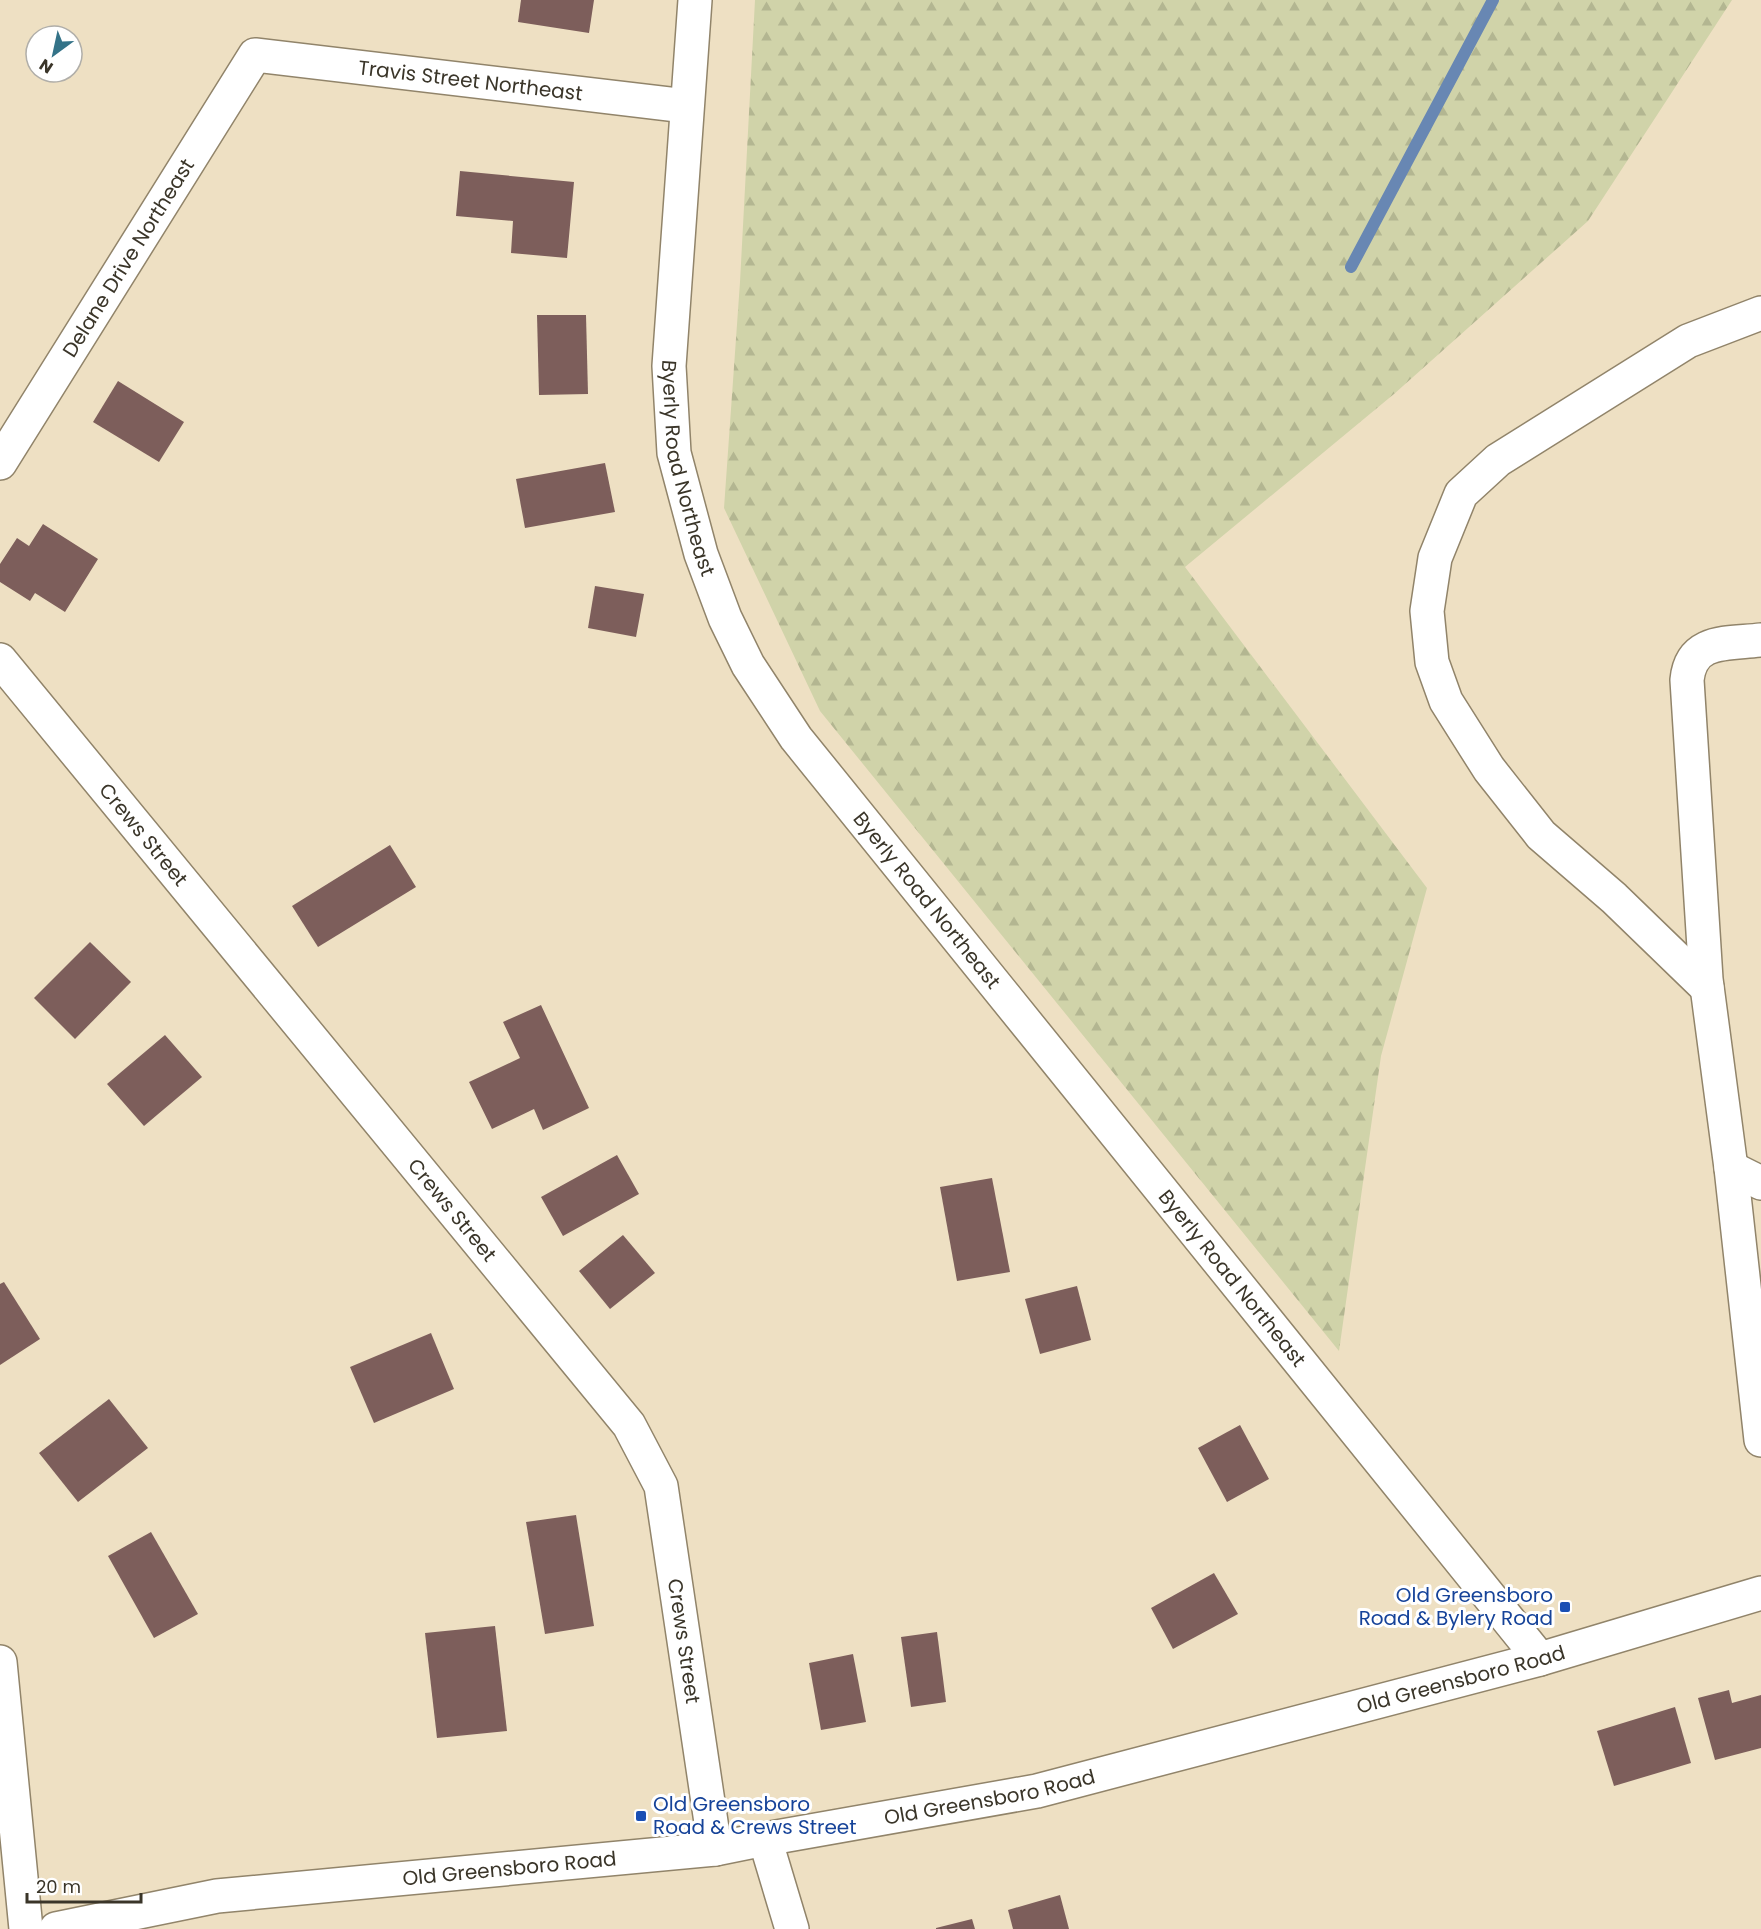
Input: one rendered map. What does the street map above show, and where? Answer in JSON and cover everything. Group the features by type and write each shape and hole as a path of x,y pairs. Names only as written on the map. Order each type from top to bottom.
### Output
{"street":[{"name":"Byerly Road Northeast","path":"695,0 669,366 674,453 701,554 725,618 748,665 796,738 1540,1659"},
{"name":"Travis Street Northeast","path":"255,55 686,106"},
{"name":"Delane Drive Northeast","path":"0,463 255,55"},
{"path":"1707,988 1614,898 1541,835 1489,769 1446,701 1432,662 1427,611 1435,558 1461,494 1498,460 1688,341 1761,313"},
{"path":"1761,640 1707,647 1695,654 1688,667 1687,680 1707,988 1731,1168 1761,1440"},
{"name":"Crews Street","path":"0,660 629,1425 661,1486 715,1849"},
{"path":"1731,1168 1761,1183"},
{"name":"Old Greensboro Road","path":"56,1929 217,1896 715,1849 1037,1791 1540,1659 1761,1593"},
{"path":"0,1662 26,1929"},
{"path":"765,1839 792,1929"}],"green space":[{"path":"755,0 1732,0 1588,221 1394,394 1185,567 1427,888 1381,1056 1339,1351 820,711 724,508 740,282"}],"building":[{"path":"521,0 594,0 589,33 518,22"},
{"path":"460,171 574,182 567,258 511,253 513,221 456,216"},
{"path":"537,315 586,315 588,394 539,395"},
{"path":"118,381 184,422 159,462 93,422"},
{"path":"605,463 615,512 525,528 516,479"},
{"path":"43,524 98,559 65,612 35,593 30,601 0,582 0,564 17,538 29,546"},
{"path":"595,586 644,594 636,637 588,628"},
{"path":"390,845 416,887 318,947 292,906"},
{"path":"90,942 131,982 75,1039 34,998"},
{"path":"541,1005 589,1108 543,1130 534,1109 492,1129 469,1082 520,1058 503,1022"},
{"path":"165,1035 202,1077 144,1126 107,1084"},
{"path":"617,1155 639,1194 563,1236 541,1197"},
{"path":"992,1178 1010,1272 957,1281 940,1187"},
{"path":"623,1235 655,1273 610,1309 579,1271"},
{"path":"4,1282 40,1339 0,1365 0,1284"},
{"path":"1077,1286 1091,1340 1040,1354 1025,1299"},
{"path":"431,1333 454,1389 374,1423 350,1367"},
{"path":"109,1399 148,1448 78,1502 39,1453"},
{"path":"1240,1425 1269,1479 1227,1502 1198,1448"},
{"path":"576,1515 594,1626 545,1634 526,1522"},
{"path":"151,1532 198,1614 154,1638 108,1556"},
{"path":"1214,1573 1238,1614 1173,1649 1151,1608"},
{"path":"495,1626 507,1731 437,1738 425,1633"},
{"path":"937,1632 946,1702 911,1707 901,1637"},
{"path":"853,1654 866,1722 821,1730 809,1663"},
{"path":"1729,1690 1732,1703 1761,1695 1761,1748 1715,1760 1698,1698"},
{"path":"1675,1707 1691,1763 1614,1786 1597,1731"},
{"path":"1060,1895 1069,1929 1013,1929 1008,1910"},
{"path":"972,1919 975,1929 936,1929 936,1928"}],"waterway":[{"path":"1351,267 1493,0"}],"place":[{"name":"Old Greensboro Road & Bylery Road","path":"1565,1607"},
{"name":"Old Greensboro Road & Crews Street","path":"641,1816"}]}
